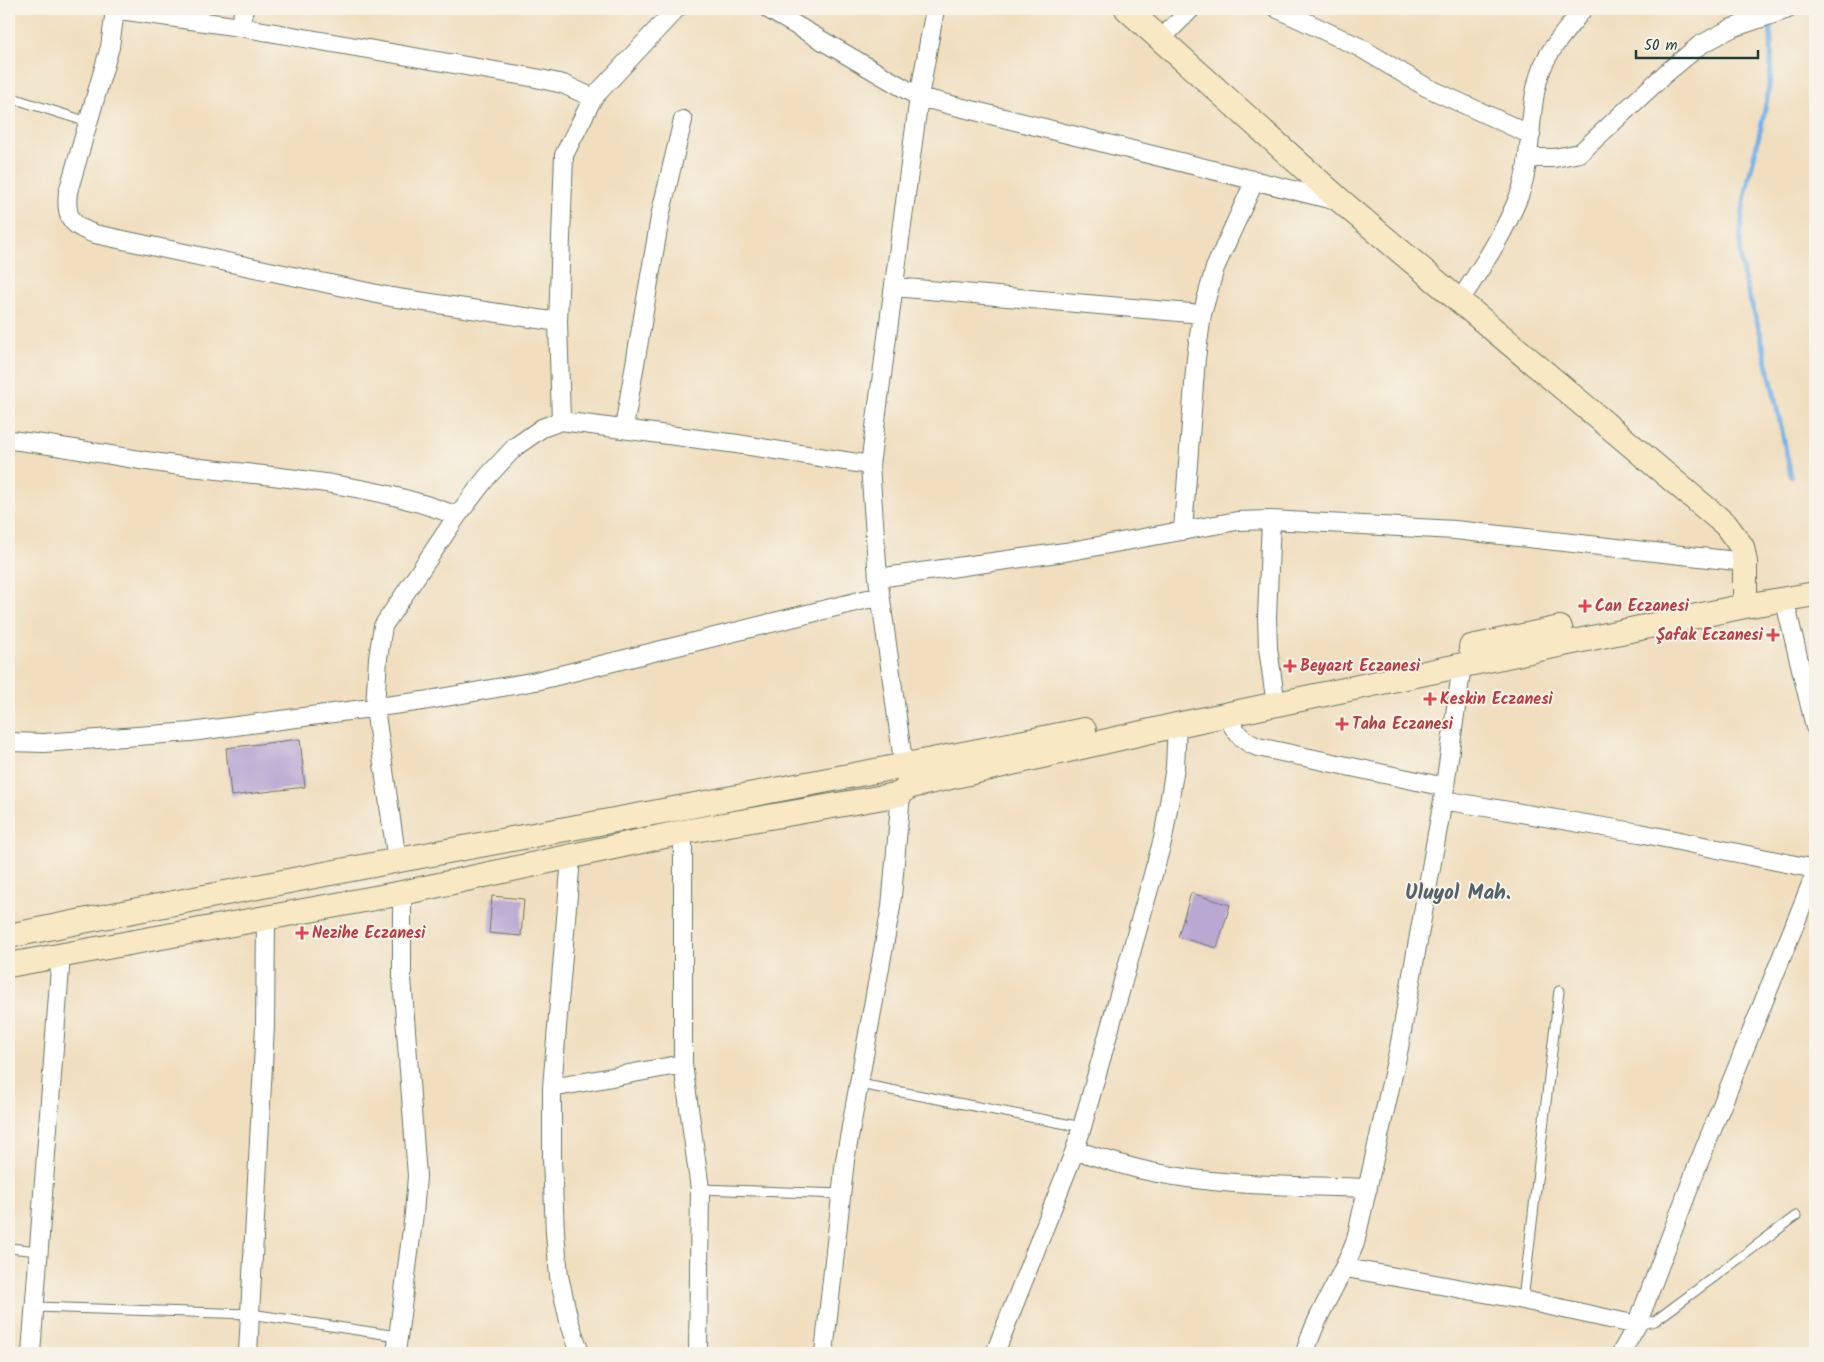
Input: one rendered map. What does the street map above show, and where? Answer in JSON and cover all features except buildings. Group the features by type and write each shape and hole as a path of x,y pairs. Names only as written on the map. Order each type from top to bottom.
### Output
{"main road":[{"path":"1127,9 1343,203 1726,525 1742,547 1745,562 1745,598"},
{"path":"9,936 396,861 904,782 1227,716 1275,698 1462,665 1815,581"},
{"path":"9,964 266,919 571,858 1275,698 1745,598 1784,598 1815,594"}],"street":[{"path":"558,322 391,297 94,234 80,229 70,218 66,206 110,47 114,9 240,28 536,78 563,84 593,98"},
{"path":"240,28 244,9"},
{"path":"561,421 558,322 564,155 593,98 676,9"},
{"path":"768,9 919,97 1343,203"},
{"path":"824,1353 845,1160 891,907 904,782 878,578 870,465 919,97 935,9"},
{"path":"1161,39 1190,9"},
{"path":"1278,9 1359,47 1426,87 1531,135"},
{"path":"1459,302 1499,240 1519,194 1528,158 1538,82 1542,68 1550,52 1583,9"},
{"path":"1528,158 1554,158 1580,153 1670,68 1700,45 1732,28 1788,9"},
{"path":"624,428 661,212 683,120"},
{"path":"1183,529 1196,358 1202,314 1215,268 1255,180"},
{"path":"894,287 1202,314"},
{"path":"396,861 375,708 378,658 383,626 458,516 487,477 516,447 542,428 561,421 624,428 870,465"},
{"path":"9,440 130,459 340,486 423,502 458,516"},
{"path":"878,578 1065,552 1183,529 1237,521 1271,520 1454,530 1745,562"},
{"path":"1271,520 1266,617 1275,698"},
{"path":"9,742 44,743 191,732 375,708 536,680 880,596"},
{"path":"1784,598 1815,726"},
{"path":"1304,1353 1321,1311 1346,1268 1355,1243 1368,1188 1399,1048 1444,794 1462,665"},
{"path":"1227,716 1236,733 1246,743 1258,747 1444,794 1815,869"},
{"path":"995,1353 1075,1150 1082,1126 1163,839 1175,767 1177,725"},
{"path":"683,832 683,1064 700,1189 698,1353"},
{"path":"571,858 552,1088 555,1242 565,1303 580,1353"},
{"path":"1621,1353 1637,1325 1695,1172 1815,874"},
{"path":"396,1345 414,1214 417,1176 402,978 402,893"},
{"path":"248,1353 266,1026 266,919"},
{"path":"31,1353 60,954"},
{"path":"552,1088 683,1064"},
{"path":"1075,1150 1151,1172 1194,1179 1257,1184 1368,1188"},
{"path":"1346,1268 1523,1300 1637,1325"}],"lane":[{"path":"9,97 88,122"},
{"path":"1523,1300 1559,991"},
{"path":"860,1084 1082,1126"},
{"path":"700,1189 842,1194"},
{"path":"1637,1325 1655,1321 1796,1216"},
{"path":"9,1248 39,1251"},
{"path":"35,1307 251,1314 396,1345"}],"waterway":[{"path":"1768,18 1771,48 1770,79 1745,199 1741,229 1741,258 1746,285 1760,332 1791,476"}],"place":[{"name":"Can Eczanesi","path":"1585,606"},
{"name":"Şafak Eczanesi","path":"1773,635"},
{"name":"Beyazıt Eczanesi","path":"1290,666"},
{"name":"Keskin Eczanesi","path":"1430,699"},
{"name":"Taha Eczanesi","path":"1342,724"},
{"name":"Nezihe Eczanesi","path":"302,933"}],"district":[{"name":"Uluyol Mah.","path":"1458,893"}]}
